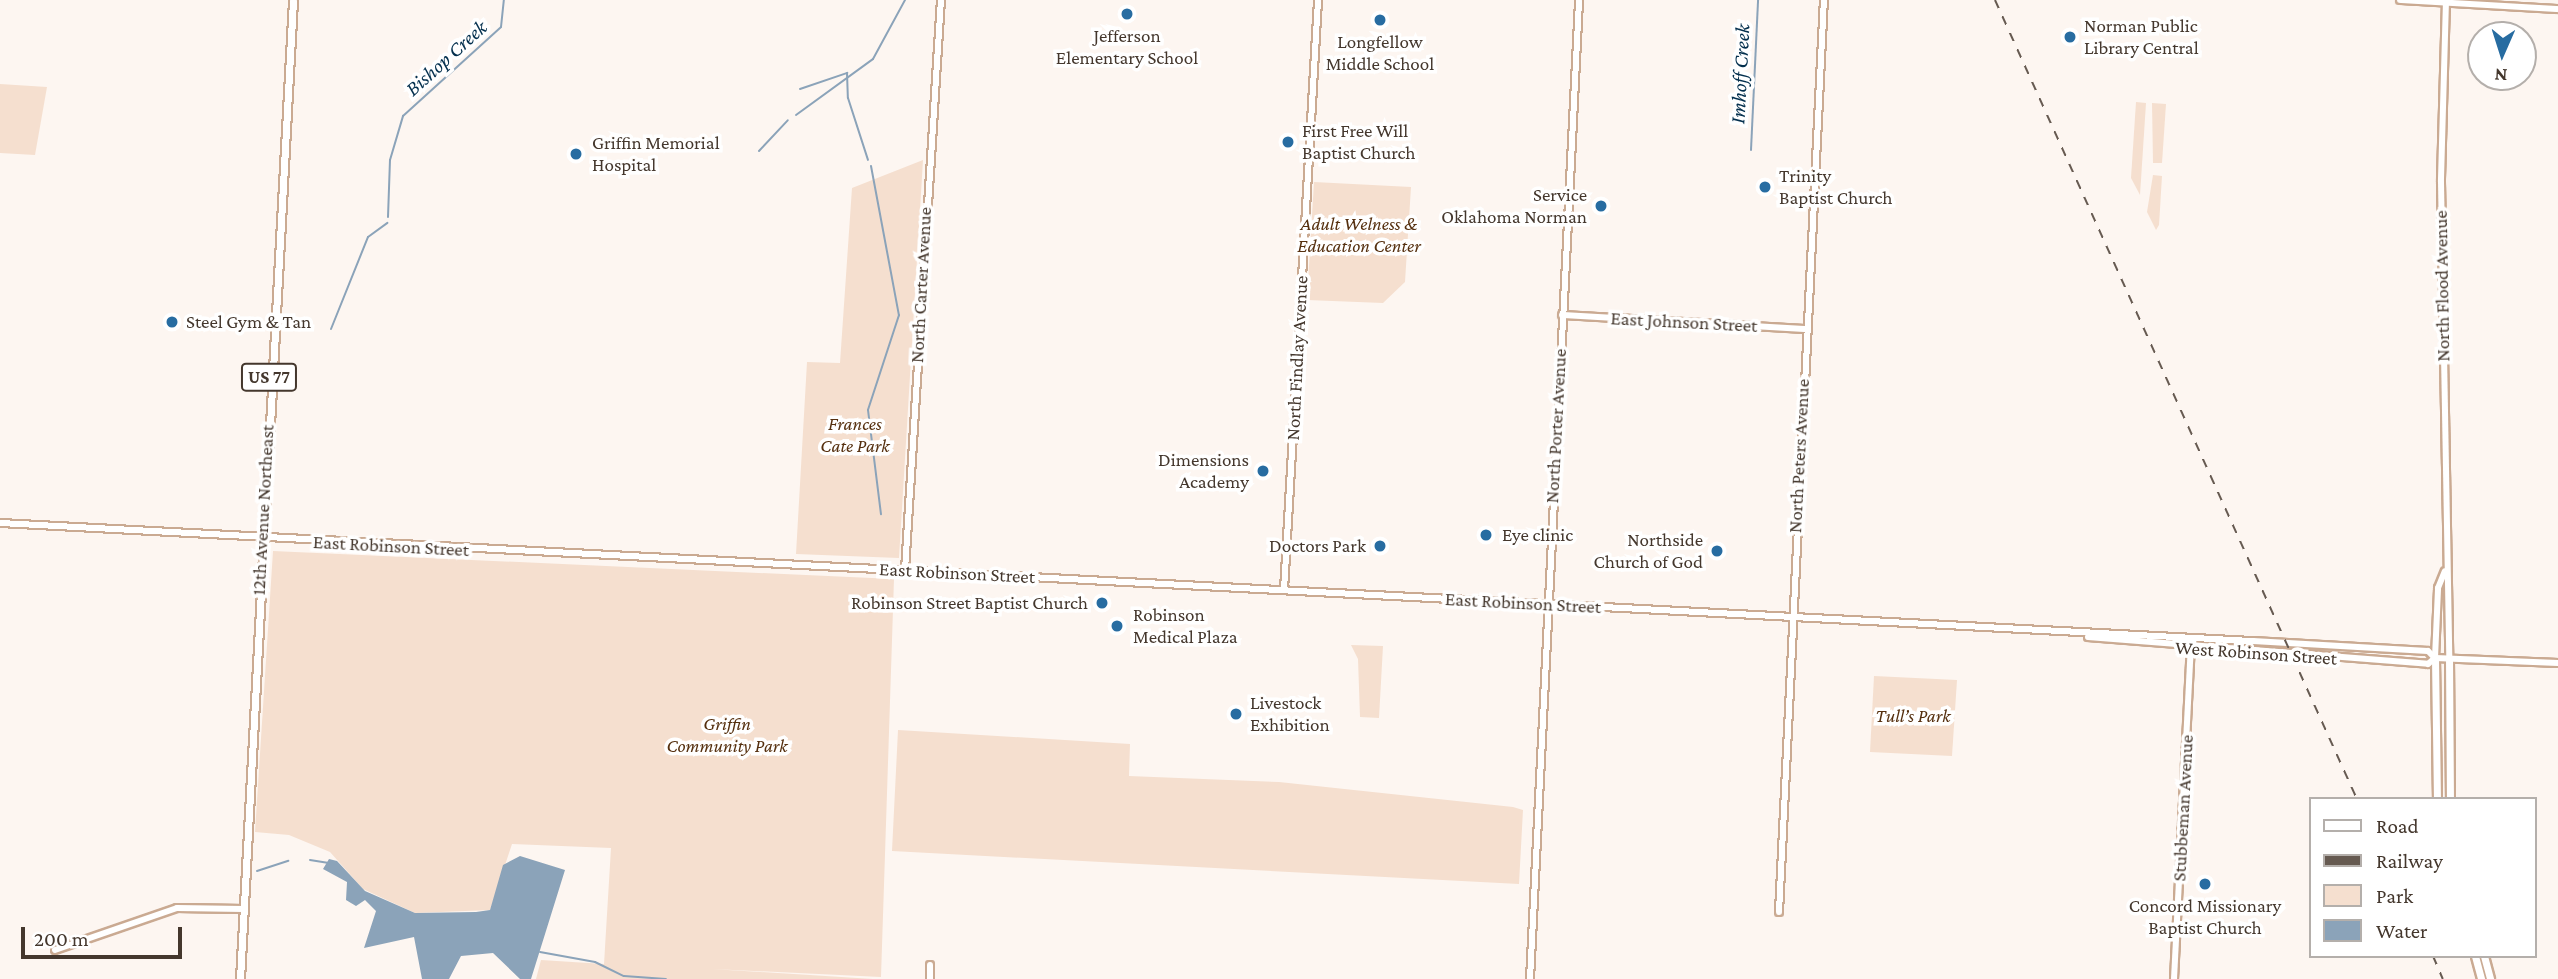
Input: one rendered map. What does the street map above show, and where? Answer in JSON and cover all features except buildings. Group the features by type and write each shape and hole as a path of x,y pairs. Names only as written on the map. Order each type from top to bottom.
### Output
{"main road":[{"name":"12th Avenue Northeast","path":"240,979 261,540 293,0"},
{"name":"North Flood Avenue","path":"2435,658 2437,797"},
{"name":"North Flood Avenue","path":"2449,659 2450,797"},
{"path":"2476,958 2481,979"},
{"path":"2485,958 2490,979"}],"street":[{"name":"North Carter Avenue","path":"905,570 941,0"},
{"name":"North Findlay Avenue","path":"1284,590 1318,0"},
{"name":"North Porter Avenue","path":"1530,979 1546,604 1578,0"},
{"name":"North Peters Avenue","path":"1779,912 1789,618 1824,0"},
{"path":"2400,0 2558,9"},
{"name":"North Flood Avenue","path":"2446,1 2441,122 2445,571 2449,659"},
{"name":"East Johnson Street","path":"1562,314 1806,329"},
{"name":"East Robinson Street","path":"0,523 261,540 905,570 1914,625"},
{"name":"North Flood Avenue","path":"2435,658 2438,588 2445,571"},
{"name":"West Robinson Street","path":"1914,625 2428,651 2435,658 2558,663"},
{"name":"West Robinson Street","path":"2076,634 2191,649 2428,664 2435,658"},
{"name":"Stubbeman Avenue","path":"2174,979 2192,638"},
{"path":"55,950 177,908 243,909"},
{"path":"930,965 930,979"}],"green space":[{"path":"0,84 47,87 35,155 0,153"},
{"path":"2136,102 2146,103 2140,195 2131,178"},
{"path":"2152,103 2166,104 2162,163 2153,163"},
{"name":"Frances Cate Park","path":"923,160 899,558 796,554 807,362 840,363 852,188"},
{"path":"2153,175 2162,176 2159,225 2156,230 2147,212"},
{"name":"Adult Welness & Education Center","path":"1314,182 1411,187 1405,282 1383,303 1307,300"},
{"name":"Griffin Community Park","path":"273,551 894,579 881,977 712,969 873,979 536,979 541,960 604,964 611,848 512,844 490,910 415,913 363,889 330,852 289,835 255,832"},
{"path":"1351,645 1383,646 1379,718 1360,717 1358,659"},
{"name":"Tull’s Park","path":"1874,676 1957,680 1952,756 1870,752"},
{"path":"898,730 1130,744 1129,776 1279,782 1513,807 1523,810 1519,884 892,851"}],"water":[{"path":"520,856 565,870 531,979 520,979 493,953 461,956 449,979 422,979 414,937 364,948 376,911 365,900 356,906 346,900 347,882 323,869 329,859 337,861 365,891 415,913 476,912 490,910 503,865"}],"waterway":[{"name":"Bishop Creek","path":"388,217 390,160 403,116 501,27 504,0"},
{"path":"796,115 873,59 905,0"},
{"name":"Imhoff Creek","path":"1751,150 1758,0"},
{"path":"800,89 847,73 848,98 868,160"},
{"path":"759,151 788,120"},
{"path":"871,166 899,315 868,410 881,514"},
{"name":"Bishop Creek","path":"331,329 368,237 387,223"},
{"path":"310,860 329,863"},
{"path":"257,871 288,861"},
{"path":"540,952 595,962 624,976 666,979"}],"railway":[{"path":"1995,0 2356,797"},
{"path":"2434,958 2443,979"}],"place":[{"name":"Jefferson Elementary School","path":"1127,14"},
{"name":"Longfellow Middle School","path":"1380,20"},
{"name":"Norman Public Library Central","path":"2070,37"},
{"name":"First Free Will Baptist Church","path":"1288,142"},
{"name":"Griffin Memorial Hospital","path":"576,154"},
{"name":"Trinity Baptist Church","path":"1765,187"},
{"name":"Service Oklahoma Norman","path":"1601,206"},
{"name":"Steel Gym & Tan","path":"172,322"},
{"name":"Dimensions Academy","path":"1263,471"},
{"name":"Eye clinic","path":"1486,535"},
{"name":"Doctors Park","path":"1380,546"},
{"name":"Northside Church of God","path":"1717,551"},
{"name":"Robinson Street Baptist Church","path":"1102,603"},
{"name":"Robinson Medical Plaza","path":"1117,626"},
{"name":"Livestock Exhibition","path":"1236,714"},
{"name":"Concord Missionary Baptist Church","path":"2205,884"}]}
